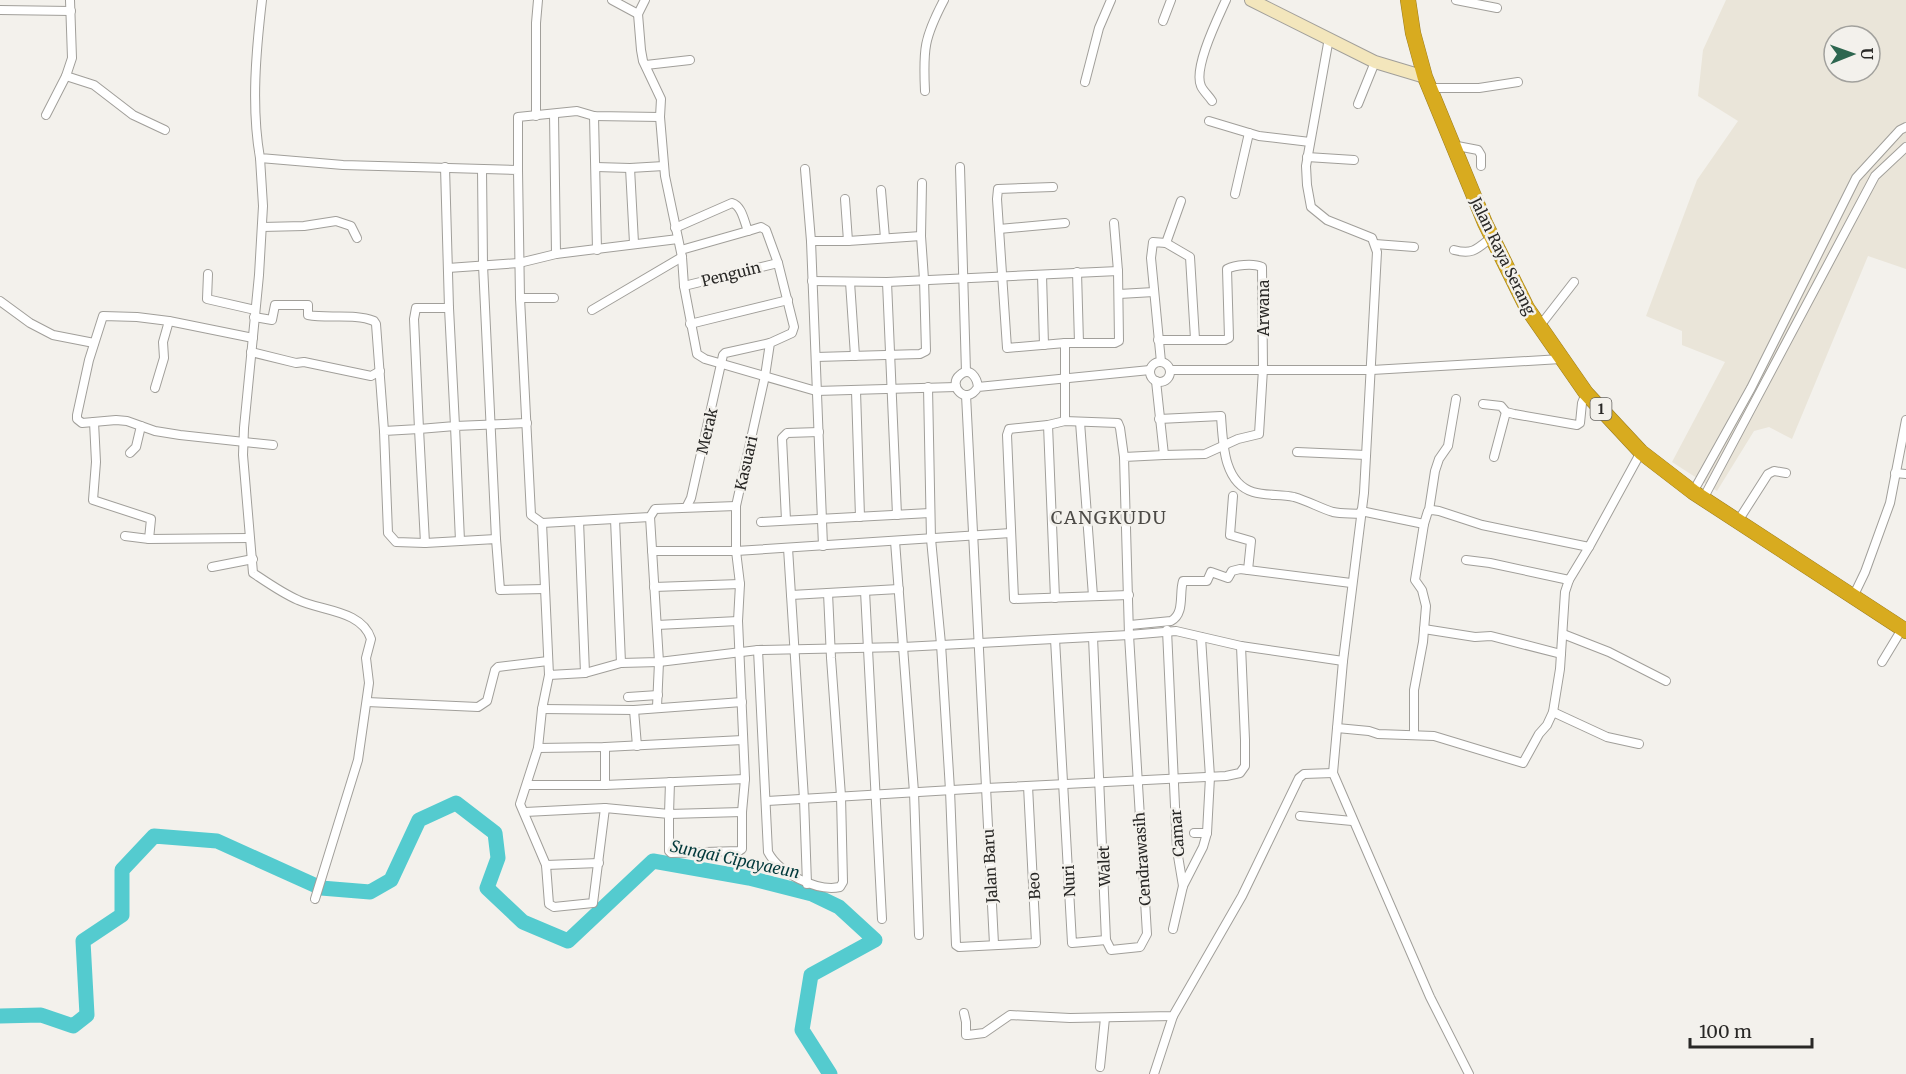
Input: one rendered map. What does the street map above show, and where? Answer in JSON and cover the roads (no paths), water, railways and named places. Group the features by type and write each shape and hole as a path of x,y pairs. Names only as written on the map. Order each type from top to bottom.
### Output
{"highway":[{"name":"Jalan Raya Serang","path":"1408,0 1413,33 1427,83 1492,237 1523,301 1586,393 1641,452 1698,496 1904,630"}],"street":[{"path":"46,115 66,76 72,58 70,0"},
{"path":"262,0 258,38 256,116 263,206 243,443 253,573 271,586 308,605 346,615 363,625 371,639 366,658 369,683 367,702 354,776 315,898"},
{"path":"536,116 538,0"},
{"path":"612,0 638,14"},
{"path":"645,0 638,14 641,50 661,99 660,117 664,166 682,254 684,286 697,354 705,359 816,391 956,387"},
{"path":"925,91 925,47 928,34 944,0"},
{"path":"1085,82 1099,28 1111,0"},
{"path":"1163,21 1171,0"},
{"path":"1212,101 1200,84 1201,66 1206,46 1226,0"},
{"path":"1251,0 1375,62 1427,83 1479,88 1518,82"},
{"path":"1456,0 1497,8"},
{"path":"0,10 71,11"},
{"path":"1329,38 1308,158 1307,185 1311,207 1327,220 1372,238 1377,252 1366,455 1333,773 1430,997 1469,1074"},
{"path":"646,65 690,60"},
{"path":"1358,104 1375,62"},
{"path":"66,76 94,86 133,115 165,130"},
{"path":"650,518 542,523 531,515 520,298 519,117 577,111 594,116 660,117"},
{"path":"554,114 556,254"},
{"path":"594,116 597,250"},
{"path":"1209,122 1249,133 1310,142"},
{"path":"1698,496 1857,178 1900,130 1906,127"},
{"path":"1235,194 1249,133"},
{"path":"1452,145 1478,150 1481,155 1481,166"},
{"path":"1698,496 1875,176 1906,147"},
{"path":"260,158 343,165 518,170"},
{"path":"1308,158 1354,160"},
{"path":"596,167 664,166"},
{"path":"444,167 460,541"},
{"path":"960,167 966,372"},
{"path":"630,168 634,243"},
{"path":"482,169 483,266 495,539 500,590 545,589"},
{"path":"805,169 811,241 823,546"},
{"path":"816,357 920,354 926,351 921,236 922,183"},
{"path":"1053,187 1003,187 998,189 1007,348 1119,341 1119,294 1114,223"},
{"path":"881,190 885,238"},
{"path":"845,199 848,241"},
{"path":"1166,243 1181,201"},
{"path":"675,228 732,203 739,207 748,231"},
{"path":"1841,209 1854,217"},
{"path":"262,227 304,226 336,221 351,226 357,238"},
{"path":"999,229 1065,223"},
{"path":"592,310 682,254 761,227 766,230 777,263 794,327 792,333 770,343 725,353 722,364"},
{"path":"811,241 921,236"},
{"path":"1454,250 1473,252 1492,237"},
{"path":"448,268 519,263 556,254 678,239"},
{"path":"1161,362 1151,250 1153,242 1166,243 1190,257 1196,339"},
{"path":"1375,244 1414,247"},
{"name":"Penguin","path":"684,286 777,263"},
{"name":"Arwana","path":"1158,340 1225,340 1229,338 1227,269 1258,265 1263,270 1263,369"},
{"path":"812,281 887,282 1118,271"},
{"path":"1077,272 1079,343"},
{"path":"208,274 207,299 272,320 275,305 308,305 308,315 322,318 355,317 374,321 384,430 388,533 396,542 425,543 495,539"},
{"path":"1042,275 1044,345"},
{"path":"850,282 855,356"},
{"path":"887,282 897,515"},
{"path":"1539,327 1574,282"},
{"path":"1119,294 1154,292"},
{"path":"520,298 554,298"},
{"path":"690,324 788,300"},
{"path":"0,301 30,323 53,335 94,343"},
{"path":"425,543 414,319 416,308 449,308"},
{"path":"253,338 169,321 103,316 94,343 77,419 82,423 116,420 180,435 273,446"},
{"path":"155,388 164,358 163,342 169,321"},
{"name":"Kasuari","path":"669,814 669,851 674,854 742,849 745,779 736,506 765,376 770,343"},
{"path":"1065,343 1065,421"},
{"path":"251,352 296,363 304,362 371,376 380,371"},
{"path":"1171,370 1372,370 1562,359"},
{"path":"1161,362 1167,364 1171,370 1167,380 1161,382 1152,378 1150,370 1154,364 1161,362"},
{"name":"Merak","path":"689,502 722,364"},
{"path":"1124,458 1205,454 1223,445 1259,434 1263,369"},
{"path":"978,387 977,378 972,373 966,372 959,375 956,381 956,387 960,393 966,395 972,394 978,387 1150,370"},
{"path":"1156,381 1164,455"},
{"path":"927,387 931,539 941,644 950,790 956,945 959,947 994,944"},
{"path":"856,391 860,517"},
{"path":"1483,404 1501,406 1506,412 1577,425 1581,423 1582,404 1586,393"},
{"name":"Jalan Baru","path":"966,395 994,944"},
{"path":"1414,735 1413,698 1426,606 1415,580 1435,471 1439,459 1448,446 1455,399"},
{"path":"1494,457 1506,412"},
{"path":"1159,419 1221,416 1223,445 1231,471 1243,488 1311,502 1333,512 1361,512 1424,524"},
{"path":"1853,597 1890,503 1895,473 1902,462 1906,420"},
{"path":"1093,596 1080,422 1065,421 1009,429 1007,435 1014,599 1129,595"},
{"path":"94,422 96,462 93,500 149,518 152,522 149,539"},
{"name":"Cendrawasih","path":"1080,422 1118,423 1124,458 1130,635 1146,938 1140,947 1111,950"},
{"path":"384,430 527,423"},
{"path":"1048,425 1055,598"},
{"path":"130,453 136,447 141,426"},
{"path":"786,520 782,438 787,433 819,432"},
{"path":"1297,452 1366,455"},
{"path":"1337,728 1378,734 1434,736 1523,763 1553,712 1563,634 1563,603 1569,580 1641,452"},
{"path":"1738,521 1768,474 1774,471 1786,473"},
{"path":"1895,473 1906,474"},
{"path":"1233,496 1230,535 1251,541 1248,570"},
{"path":"657,707 659,662 650,518 656,508 689,502 736,506"},
{"path":"1429,510 1482,525 1589,547"},
{"path":"761,522 930,513"},
{"path":"615,519 621,663"},
{"path":"579,521 585,673"},
{"path":"542,523 549,675 542,709 538,748 520,804 546,865 547,899 554,907 593,903 605,808"},
{"path":"652,551 736,551 1011,533"},
{"path":"125,536 149,539 249,538"},
{"path":"895,541 914,792 919,935"},
{"path":"788,548 804,799 807,884"},
{"path":"212,567 253,559"},
{"path":"1466,560 1569,580"},
{"path":"1130,625 1176,619 1179,613 1183,580 1207,581 1211,572 1228,578 1234,570 1248,570 1351,583"},
{"path":"654,587 740,584"},
{"path":"791,595 898,589"},
{"path":"864,591 882,919"},
{"path":"758,650 768,852 779,866 807,884 835,888 843,885 841,796 828,593"},
{"path":"657,624 738,621"},
{"path":"1424,629 1475,637 1491,636 1561,654"},
{"path":"549,675 585,673 621,663 659,662 758,650 903,647 1130,635 1167,630 1241,646 1343,661"},
{"name":"Camar","path":"1167,630 1177,850 1183,886"},
{"path":"1882,662 1904,630"},
{"path":"1563,634 1609,652 1666,681"},
{"name":"Walet","path":"1094,637 1107,940 1111,950"},
{"path":"1173,929 1183,886 1203,847 1207,832 1210,777 1201,637"},
{"path":"1055,639 1064,784"},
{"path":"767,801 1210,777 1240,773 1245,766 1241,646"},
{"path":"367,702 478,707 487,701 495,670 498,667 548,661"},
{"path":"628,697 658,695"},
{"path":"542,709 634,710 742,702"},
{"path":"634,710 637,746"},
{"path":"1553,712 1607,737 1639,744"},
{"path":"538,748 637,746 743,740"},
{"path":"605,747 605,785"},
{"path":"1154,1074 1173,1017 1242,896 1299,778 1304,774 1333,773"},
{"path":"526,785 605,785 745,779"},
{"path":"669,814 670,782"},
{"name":"Nuri","path":"1064,784 1072,943 1107,940"},
{"name":"Beo","path":"994,944 1036,944 1037,941 1028,786"},
{"path":"525,812 605,808 669,814 742,812"},
{"path":"1300,816 1353,821"},
{"path":"1194,833 1207,832"},
{"path":"546,865 599,863"},
{"path":"964,1013 966,1035 984,1033 1010,1015 1105,1018 1173,1017"},
{"path":"1100,1067 1105,1018"}],"waterway":[{"name":"Sungai Cipayaeun","path":"0,1016 41,1015 73,1026 87,1015 83,941 122,915 122,870 154,836 217,841 321,888 370,892 391,880 419,820 456,803 495,833 498,858 487,888 523,922 568,941 653,861 749,878 812,894 839,907 875,940 811,975 802,1030 830,1074"}],"district":[{"name":"CANGKUDU","path":"1109,517"}]}
